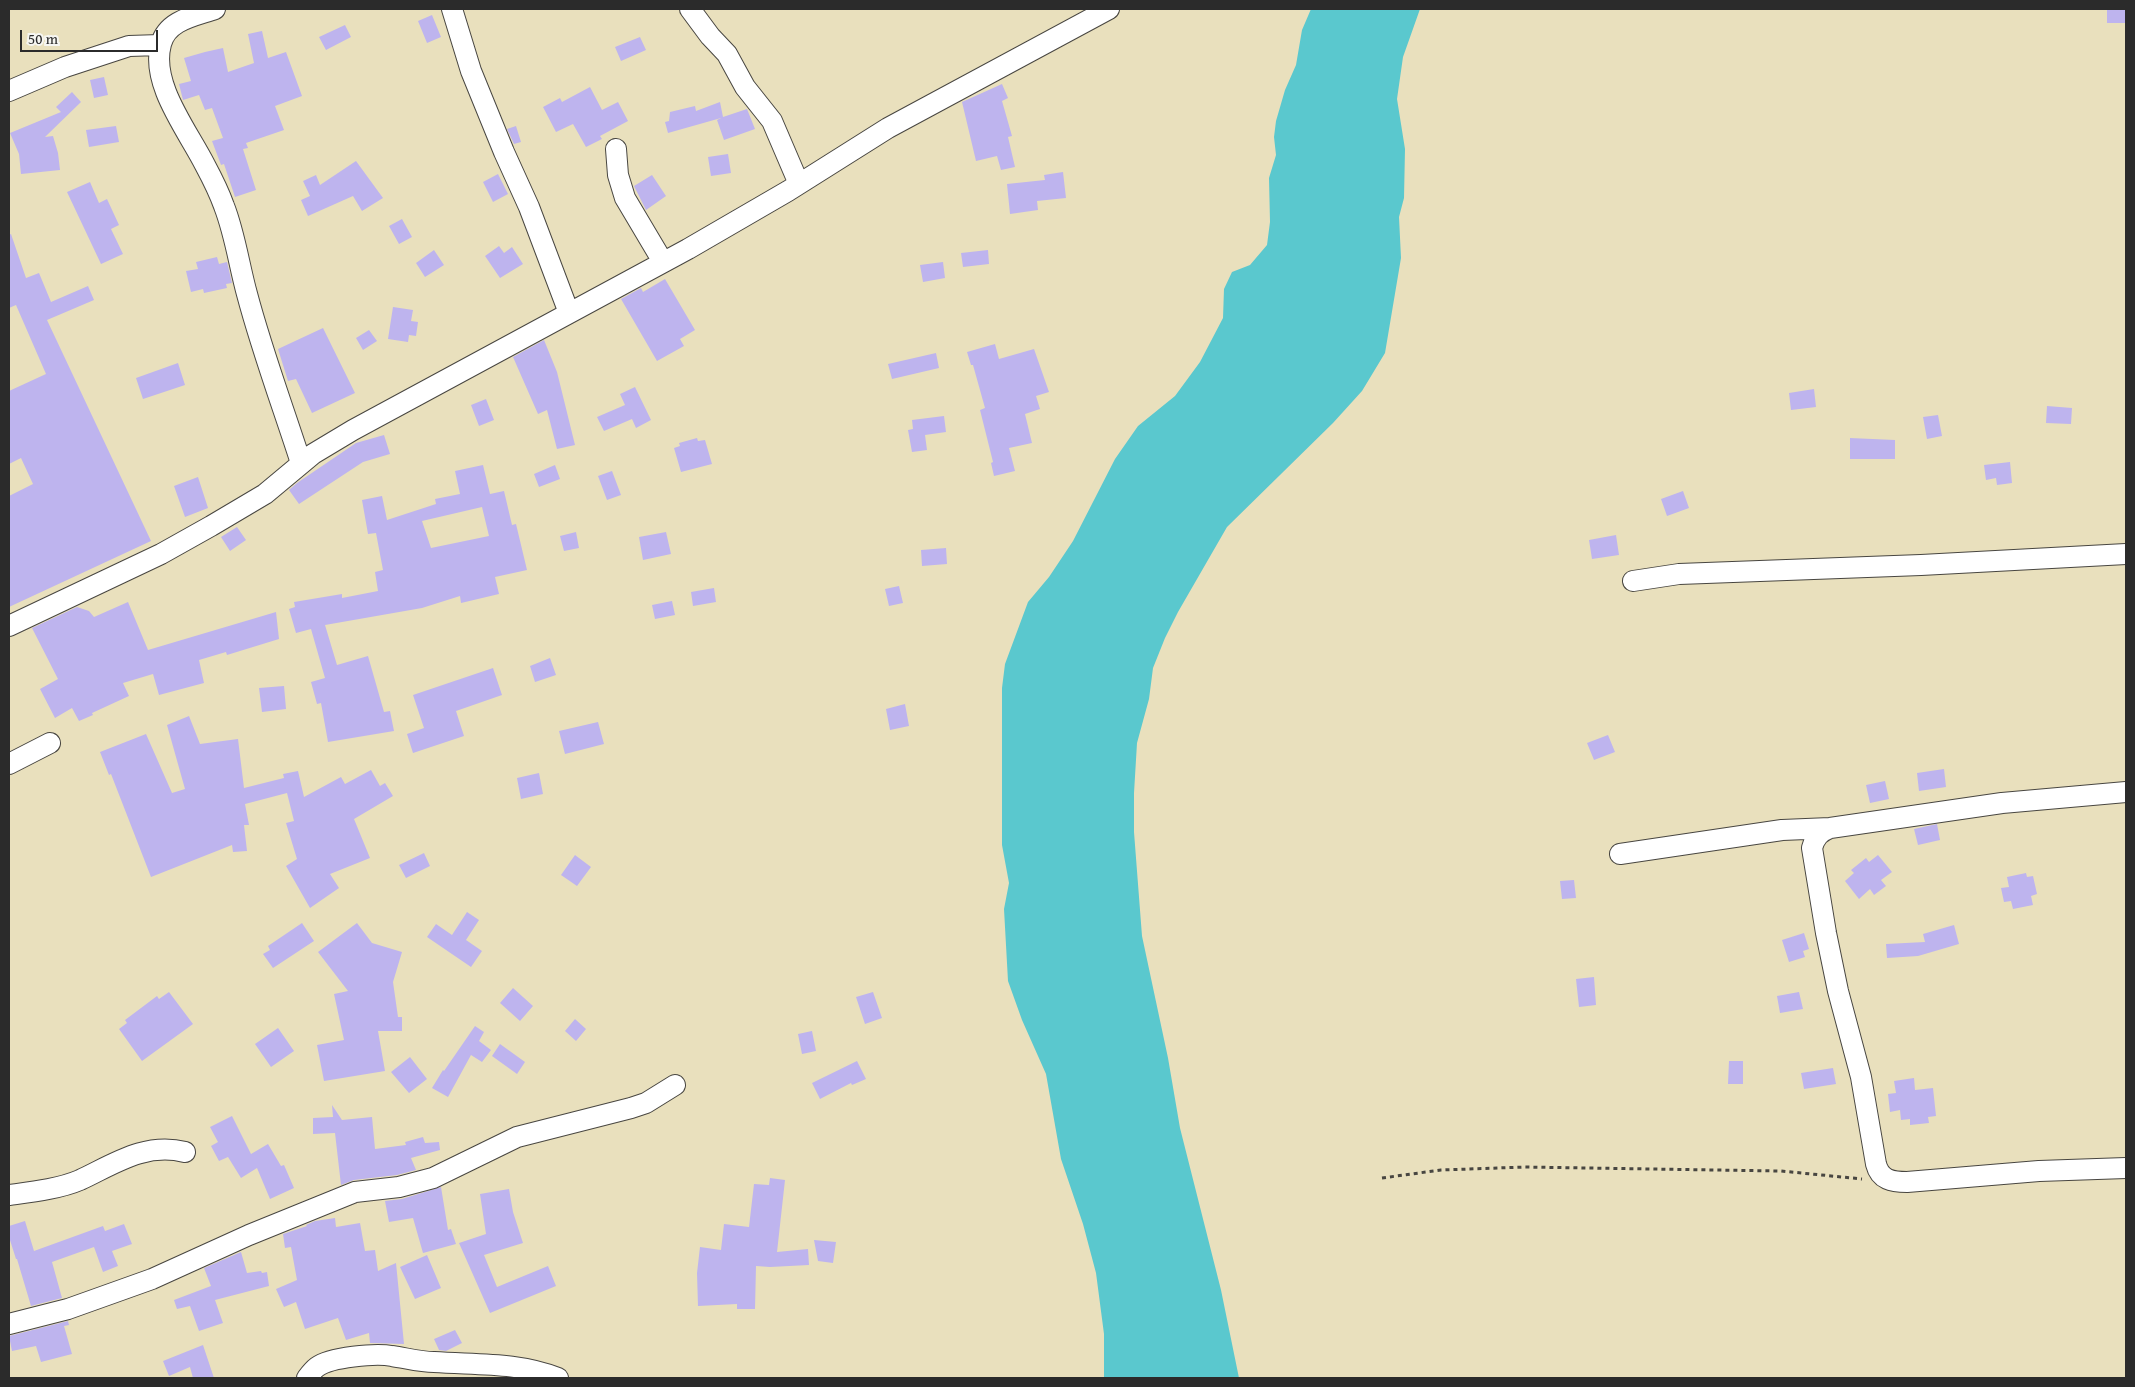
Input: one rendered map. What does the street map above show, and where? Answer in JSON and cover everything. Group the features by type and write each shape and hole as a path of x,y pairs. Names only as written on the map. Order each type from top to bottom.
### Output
{"street":[{"path":"215,9 176,23 165,32 160,45 159,60 166,94 197,148 225,207 247,293 301,463"},
{"path":"452,9 471,72 529,207 568,313"},
{"path":"690,9 710,36 727,54 745,87 772,121 799,184"},
{"path":"9,626 152,558 211,526 265,494 301,463 353,430 483,362 568,313 663,262 799,184 888,128 1109,9"},
{"path":"9,91 65,67 130,46 160,45"},
{"path":"616,149 618,175 625,198 663,262"},
{"path":"1633,581 1679,574 1921,565 2126,554"},
{"path":"9,764 50,743"},
{"path":"1620,854 1782,830 1830,828 2002,803 2126,792"},
{"path":"1830,828 1820,832 1814,840 1812,848 1838,991 1861,1077 1876,1164 1880,1174 1890,1181 1923,1182 2039,1171 2126,1168"},
{"path":"9,1324 68,1309 152,1279 249,1235 355,1192 399,1187 433,1178 516,1137 631,1108 646,1103 675,1085"},
{"path":"9,1195 38,1191 78,1180 110,1164 143,1152 171,1149 185,1152"},
{"path":"307,1378 317,1366 326,1362 364,1356 390,1355 433,1362 492,1363 538,1370 558,1378"}],"path":[{"path":"1382,1178 1441,1170 1525,1167 1781,1171 1890,1181"}],"water":[{"path":"1311,9 1420,9 1403,57 1397,99 1405,149 1404,198 1399,217 1401,258 1385,353 1362,391 1333,423 1227,527 1178,612 1153,668 1149,699 1137,743 1134,793 1134,832 1142,936 1168,1058 1180,1128 1221,1290 1239,1378 1104,1378 1104,1334 1096,1273 1083,1224 1061,1159 1046,1074 1022,1020 1008,981 1004,909 1009,883 1002,845 1002,688 1005,664 1028,602 1049,577 1073,541 1115,459 1138,426 1175,396 1200,362 1223,318 1224,289 1232,272 1250,265 1267,245 1270,222 1269,178 1276,155 1274,137 1276,121 1285,90 1296,65 1302,30"}],"building":[{"path":"2107,9 2126,9 2126,23 2107,23"},
{"path":"432,15 441,37 427,43 418,21"},
{"path":"345,25 351,37 326,50 319,37"},
{"path":"262,31 268,58 286,52 302,96 275,106 284,130 246,143 248,148 243,149 256,190 235,197 224,164 221,165 212,141 223,138 212,108 205,110 199,95 183,100 179,84 191,81 184,58 205,52 223,48 228,72 254,63 248,34"},
{"path":"640,37 646,50 621,61 615,47"},
{"path":"104,77 108,95 94,98 90,80"},
{"path":"1002,84 1008,98 1002,101 1012,136 1008,137 1015,167 1001,170 997,156 976,161 962,102"},
{"path":"590,87 602,110 618,102 628,121 600,136 602,139 586,147 573,124 556,132 543,107 560,98 562,102"},
{"path":"72,92 81,102 45,137 53,136 60,170 21,174 19,154 10,133 61,112 56,107"},
{"path":"720,102 723,117 747,109 755,129 724,140 717,120 721,118 668,133 665,122 669,121 670,112 695,106 696,111"},
{"path":"116,126 119,142 89,147 86,130"},
{"path":"516,126 521,142 514,144 507,129"},
{"path":"728,154 731,173 711,176 708,157"},
{"path":"356,161 383,198 362,211 353,196 308,216 301,200 310,196 303,181 316,175 320,185"},
{"path":"1063,172 1066,198 1037,201 1038,210 1010,214 1007,184 1045,180 1044,175"},
{"path":"498,174 508,194 493,202 483,182"},
{"path":"652,175 666,196 646,210 634,186"},
{"path":"90,182 99,203 107,199 119,225 111,229 123,254 101,264 67,192"},
{"path":"402,219 412,237 399,244 389,226"},
{"path":"11,234 26,278 39,273 51,302 88,286 94,300 47,320 151,541 9,607 9,496 33,484 21,458 9,464 9,391 46,374 16,305 9,308 9,235"},
{"path":"499,246 504,253 512,247 523,264 500,278 485,256"},
{"path":"434,250 444,265 425,277 416,263"},
{"path":"988,250 989,264 963,267 961,253"},
{"path":"217,257 219,264 227,262 232,283 226,284 227,288 204,293 203,289 191,292 186,271 198,269 196,262"},
{"path":"943,262 945,278 923,282 920,265"},
{"path":"665,279 695,330 680,339 684,346 657,361 621,299 641,288 643,292"},
{"path":"393,307 413,310 411,321 418,322 416,336 409,335 408,342 388,339"},
{"path":"323,328 355,393 312,413 296,379 288,381 278,349"},
{"path":"369,330 377,341 363,350 356,338"},
{"path":"544,340 557,372 575,445 557,449 547,410 538,414 513,357"},
{"path":"995,344 999,359 1034,349 1049,392 1036,396 1040,409 1025,414 1032,443 1009,448 1015,471 994,476 991,463 993,462 980,410 985,408 973,365 971,365 967,352"},
{"path":"936,353 939,368 892,379 888,364"},
{"path":"178,363 185,385 143,399 136,378"},
{"path":"635,387 651,420 636,428 632,419 604,431 597,417 625,405 620,394"},
{"path":"1814,389 1816,407 1791,410 1789,393"},
{"path":"486,399 494,420 479,426 471,405"},
{"path":"2047,406 2072,408 2071,424 2046,423"},
{"path":"1938,415 1942,436 1927,439 1923,417"},
{"path":"944,416 946,432 925,435 927,450 912,452 908,430 913,429 912,420"},
{"path":"384,435 390,454 363,462 299,504 289,490 356,443"},
{"path":"697,438 698,441 705,440 712,464 681,472 674,448 680,446 679,443"},
{"path":"1850,438 1895,440 1895,459 1850,459"},
{"path":"2010,462 2012,483 1997,485 1996,478 1986,480 1984,465"},
{"path":"483,465 490,494 504,491 512,525 516,524 527,570 495,577 499,594 461,603 460,596 422,608 325,625 337,665 368,656 384,712 390,711 394,731 328,742 321,703 317,704 311,682 325,678 311,629 296,633 289,609 295,607 294,602 342,594 342,598 378,591 375,572 383,570 376,533 368,534 362,500 382,496 387,520 436,504 435,499 460,494 455,471","holes":["482,507 489,536 431,548 422,521"]},
{"path":"555,465 560,479 539,487 534,474"},
{"path":"612,471 621,495 607,500 598,476"},
{"path":"198,477 208,508 185,517 174,486"},
{"path":"1683,491 1689,508 1667,516 1661,499"},
{"path":"237,527 246,540 230,551 221,537"},
{"path":"576,532 579,548 564,551 560,536"},
{"path":"666,532 671,554 643,560 639,537"},
{"path":"1616,535 1619,555 1592,559 1589,540"},
{"path":"946,548 947,564 922,566 921,550"},
{"path":"899,586 903,603 889,606 885,589"},
{"path":"714,588 716,602 693,606 691,592"},
{"path":"672,601 675,615 655,619 652,605"},
{"path":"128,602 148,650 276,612 279,639 227,655 226,652 199,660 204,683 159,695 153,674 123,683 129,696 92,713 93,715 79,721 72,708 55,718 40,689 58,679 32,628 77,607 89,611 94,617"},
{"path":"550,658 556,675 535,682 530,666"},
{"path":"493,668 502,695 456,711 464,736 413,753 407,734 424,728 413,695"},
{"path":"284,686 286,709 262,712 259,688"},
{"path":"905,704 909,726 890,730 886,709"},
{"path":"189,716 200,744 238,739 244,788 284,778 283,774 298,771 304,797 341,777 345,784 371,770 380,786 385,783 393,796 354,819 370,858 330,874 339,888 310,908 286,866 297,859 286,823 294,821 287,793 245,804 249,825 244,825 247,851 233,852 232,845 151,877 111,774 109,775 100,752 146,734 172,793 185,789 167,725"},
{"path":"598,722 604,744 565,754 559,731"},
{"path":"1608,735 1615,752 1594,760 1587,743"},
{"path":"1944,769 1946,787 1919,791 1917,773"},
{"path":"539,773 543,794 521,799 517,778"},
{"path":"1885,781 1889,799 1870,803 1866,785"},
{"path":"1937,824 1940,840 1918,845 1914,829"},
{"path":"424,853 430,866 406,878 399,865"},
{"path":"575,855 591,867 577,886 561,875"},
{"path":"1878,855 1892,872 1881,880 1886,886 1874,895 1870,889 1859,899 1845,881 1854,873 1851,870 1866,858 1869,862"},
{"path":"2026,873 2027,877 2033,876 2037,894 2031,896 2033,905 2013,909 2011,901 2004,902 2001,888 2009,887 2007,877"},
{"path":"1574,880 1576,898 1562,899 1560,881"},
{"path":"467,912 479,920 466,940 482,951 471,967 427,937 436,924 452,935"},
{"path":"302,923 314,941 273,968 263,954 270,950 268,946"},
{"path":"357,923 372,943 402,952 393,982 398,1017 402,1017 402,1031 378,1031 385,1071 324,1081 317,1045 344,1040 334,994 348,991 318,952"},
{"path":"1954,925 1959,944 1918,956 1887,958 1886,944 1925,942 1923,934"},
{"path":"1804,933 1809,949 1803,951 1805,957 1789,962 1782,940"},
{"path":"1594,977 1596,1005 1579,1007 1576,979"},
{"path":"513,988 533,1006 520,1021 500,1003"},
{"path":"169,992 193,1024 142,1061 119,1029 127,1023 125,1020 157,996 159,999"},
{"path":"873,992 882,1018 865,1024 856,997"},
{"path":"1799,992 1803,1009 1780,1013 1777,996"},
{"path":"575,1019 586,1029 576,1041 565,1031"},
{"path":"475,1026 484,1032 479,1041 491,1050 482,1062 471,1055 448,1097 432,1088"},
{"path":"278,1028 294,1051 271,1067 255,1044"},
{"path":"812,1031 816,1051 802,1054 798,1034"},
{"path":"500,1044 525,1062 517,1074 492,1056"},
{"path":"410,1057 427,1079 409,1093 391,1072"},
{"path":"857,1061 866,1079 852,1085 851,1083 820,1099 812,1083"},
{"path":"1729,1061 1743,1061 1743,1084 1728,1084"},
{"path":"1833,1068 1836,1084 1804,1089 1801,1073"},
{"path":"1914,1078 1915,1090 1933,1088 1936,1116 1928,1117 1929,1123 1910,1125 1910,1119 1901,1120 1900,1110 1890,1112 1888,1094 1896,1093 1894,1081"},
{"path":"332,1105 342,1120 372,1117 375,1149 406,1145 405,1142 423,1137 425,1143 439,1142 440,1150 411,1158 416,1170 397,1175 354,1180 341,1185 335,1133 313,1134 313,1118 333,1117"},
{"path":"232,1116 251,1154 268,1144 281,1166 284,1165 294,1188 270,1199 257,1168 241,1178 228,1157 219,1161 211,1146 218,1142 210,1127"},
{"path":"770,1178 785,1180 777,1252 808,1249 809,1265 756,1266 755,1309 737,1309 737,1304 698,1306 697,1273 700,1247 721,1250 724,1224 749,1227 754,1184 769,1185"},
{"path":"441,1187 448,1230 451,1229 456,1244 423,1253 413,1218 389,1222 385,1201 402,1199"},
{"path":"509,1189 513,1212 523,1243 484,1255 497,1287 548,1266 556,1286 490,1313 459,1243 486,1234 480,1194"},
{"path":"335,1218 336,1227 360,1223 365,1251 375,1250 378,1271 396,1263 404,1344 370,1343 369,1333 346,1340 338,1318 305,1329 296,1302 284,1307 276,1289 297,1280 291,1247 285,1248 283,1234 307,1226 315,1221"},
{"path":"25,1221 34,1251 103,1226 105,1231 124,1224 132,1244 112,1251 118,1266 103,1272 94,1247 52,1262 62,1298 31,1306 9,1237 9,1226"},
{"path":"814,1240 836,1242 833,1263 818,1261"},
{"path":"241,1252 247,1273 267,1272 269,1286 215,1300 223,1323 199,1331 190,1306 177,1309 174,1300 211,1286 204,1268"},
{"path":"427,1255 441,1288 415,1299 400,1267"},
{"path":"68,1321 69,1325 64,1326 72,1354 41,1362 36,1346 12,1351 9,1336"},
{"path":"455,1330 462,1343 446,1351 439,1350 434,1339"},
{"path":"203,1345 214,1378 193,1378 190,1367 169,1376 163,1361"}]}
